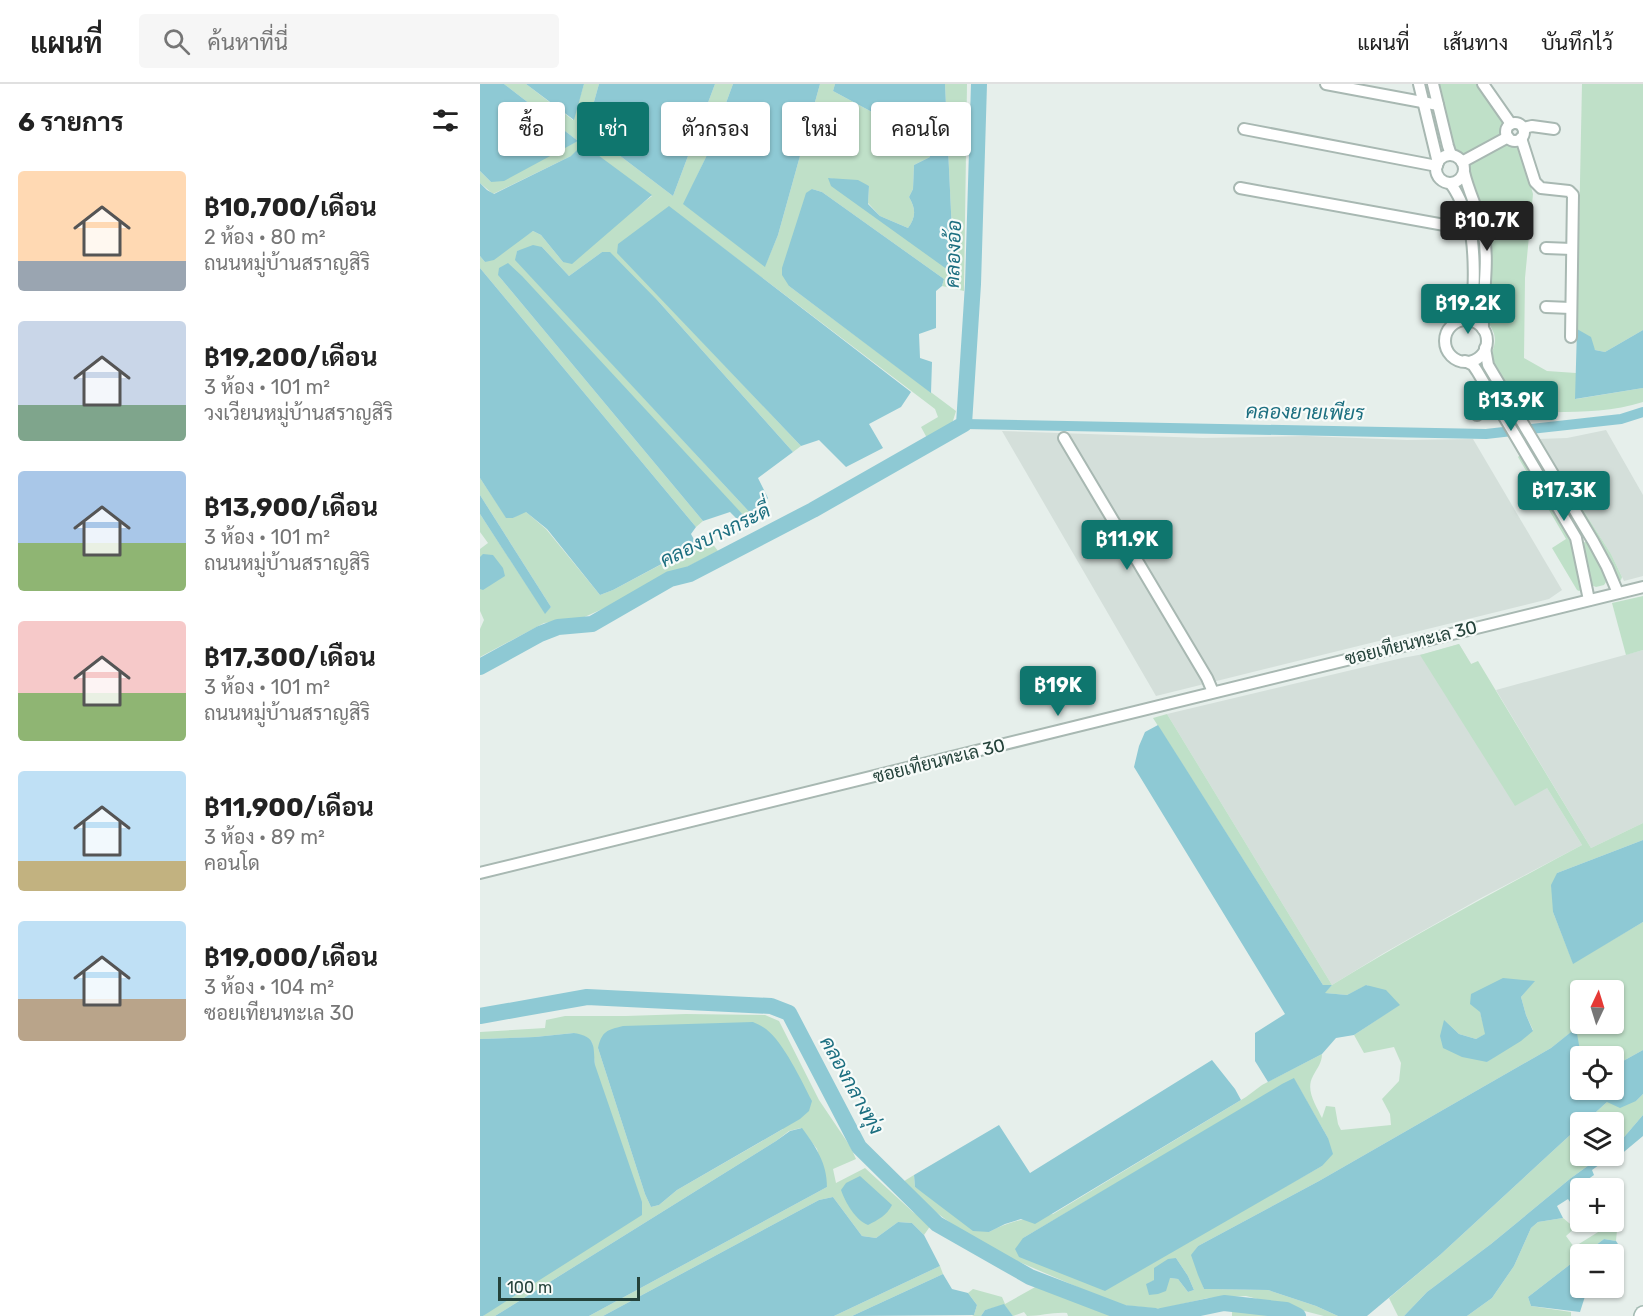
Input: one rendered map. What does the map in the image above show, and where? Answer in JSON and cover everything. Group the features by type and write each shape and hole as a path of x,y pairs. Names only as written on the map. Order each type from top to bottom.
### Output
{"street":[{"path":"1326,84 1438,105"},
{"path":"1419,84 1438,176 1455,189 1473,243 1471,301 1468,314 1450,328 1445,340 1453,357 1473,365 1478,371 1576,538 1589,600"},
{"path":"1433,84 1451,155"},
{"path":"1483,84 1510,124"},
{"path":"1510,124 1519,124 1535,182 1541,188 1569,190 1573,195 1570,337"},
{"path":"1508,137 1507,128 1510,124"},
{"path":"1508,137 1516,141 1532,126 1554,129"},
{"path":"1244,129 1437,164"},
{"path":"1450,183 1459,180 1463,167 1508,137"},
{"path":"1437,164 1444,156 1457,157 1463,167 1466,184 1479,214 1483,232 1485,267 1483,329 1487,339 1485,348 1478,358 1465,361"},
{"path":"1240,188 1483,232"},
{"path":"1546,248 1572,249"},
{"path":"1546,307 1571,308"},
{"path":"1461,320 1475,322 1483,329"},
{"path":"1485,348 1488,365 1590,537 1618,593"},
{"path":"1064,438 1207,678 1213,692"},
{"path":"1543,483 1554,477"},
{"path":"1578,546 1579,540 1590,537"},
{"name":"ซอยเทียนทะเล 30","path":"480,873 1643,587"}],"shaded area":[{"path":"1606,430 1643,495 1643,576 1624,581 1611,554 1538,439 1567,438"},
{"path":"1002,431 1203,438 1306,436 1407,440 1473,439 1562,590 1549,599 1156,696"},
{"path":"1459,644 1582,845 1481,898 1332,985 1167,714"},
{"path":"1643,650 1643,823 1591,848 1496,690"}],"green space":[{"path":"504,84 526,84 550,102 527,102"},
{"path":"584,84 599,84 594,102 578,102"},
{"path":"715,84 733,84 726,102 708,102"},
{"path":"820,84 835,84 833,91 853,102 815,102"},
{"path":"945,84 967,84 967,102 946,102"},
{"path":"1438,84 1481,84 1505,122 1502,128 1505,143 1519,145 1533,194 1525,278 1524,358 1547,371 1576,373 1576,399 1643,388 1643,402 1614,409 1523,412 1489,359 1495,337 1484,317 1490,292 1489,256 1467,176 1466,164 1454,150"},
{"path":"1582,84 1643,84 1643,330 1605,352 1595,350 1577,329"},
{"path":"859,105 871,111 871,156 930,156 914,165 913,189 909,197 913,205 913,220 908,228 880,216 868,203 869,186 829,178 948,269 953,254 948,156 966,156 964,291 942,286 944,279 822,192 812,189 789,286 956,411 952,424 927,438 921,427 938,417 935,409 669,207 618,253 801,446 793,452 659,302 602,252 569,276 542,247 517,251 516,260 754,517 746,518 498,275 703,521 696,527 480,268 480,256 485,262 533,231 541,235 563,262 652,196 629,179 571,156 493,194 480,183 480,171 491,182 546,156 565,156 565,147 577,141 577,156 620,156 673,196 688,156 706,156 684,204 765,266 778,235 800,156 859,156"},
{"path":"577,107 577,140 565,131 565,114 573,120"},
{"path":"1487,374 1547,475 1545,476 1485,377"},
{"path":"1538,439 1611,554 1622,577 1621,580 1617,582"},
{"path":"1520,455 1572,544 1581,590 1579,591 1552,548 1566,539 1518,457"},
{"path":"480,478 506,517 513,518 525,511 546,529 600,595 709,539 718,551 629,597 580,619 544,623 480,657 480,629 484,620 480,611 480,549 488,543 480,532 480,514 545,613 551,607 480,495"},
{"path":"1554,485 1581,535 1578,535 1551,486"},
{"path":"1588,542 1599,559 1606,582 1604,585 1596,587 1591,585 1585,562 1586,554 1582,552 1582,544"},
{"path":"1643,596 1643,650 1626,655 1612,603"},
{"path":"1459,644 1471,664 1478,661 1591,848 1643,823 1643,840 1557,873 1553,912 1573,963 1643,922 1643,1050 1624,1060 1624,1046 1579,1046 1576,1034 1624,1034 1624,980 1570,980 1570,1033 1551,1048 1319,1181 1198,1246 1192,1255 1204,1289 1268,1290 1338,1316 1324,1316 1246,1296 1208,1298 1160,1309 1113,1304 1003,1255 964,1233 910,1193 901,1183 914,1175 915,1187 989,1232 1020,1220 1053,1214 1246,1097 1262,1085 1322,1054 1310,1087 1322,1118 1326,1106 1335,1107 1341,1130 1391,1125 1390,1114 1382,1099 1399,1081 1401,1063 1394,1047 1364,1053 1354,1035 1399,1005 1367,985 1347,995 1324,993 1332,985 1394,948 1582,845 1547,788 1515,806 1420,655","holes":["1534,981 1521,997 1533,1030 1487,1062 1445,1021 1459,1034 1476,1039 1486,1034 1480,1012","1294,1079 1328,1138 1322,1166 1227,1219 1023,1238","1176,1258 1194,1290 1188,1292 1178,1279 1170,1278 1146,1284 1155,1280"]},
{"path":"1167,714 1332,985 1323,985 1153,718"},
{"path":"765,1015 779,1021 819,1100 850,1146 856,1159 833,1169 836,1183 865,1168 913,1212 931,1225 924,1235 912,1223 898,1222 876,1238 862,1236 833,1197 819,1200 603,1316 589,1316 827,1187 817,1149 801,1128 789,1131 495,1316 483,1316 492,1309 595,1065 592,1042 574,1033 480,1039 480,1032 545,1028 546,1020 565,1016","holes":["598,1048 783,1129 677,1190 659,1205 651,1207"]},
{"path":"1643,1094 1643,1115 1624,1137 1624,1112 1596,1112 1607,1102 1636,1101"},
{"path":"1570,1135 1570,1166 1588,1166 1427,1292 1404,1316 1398,1316 1389,1298 1440,1255"},
{"path":"1563,1218 1570,1224 1570,1232 1566,1236 1572,1244 1570,1244 1570,1265 1528,1297 1531,1306 1571,1312 1571,1316 1467,1316 1492,1298 1514,1266 1531,1228 1538,1222"},
{"path":"1598,1232 1617,1232 1616,1241 1604,1239 1597,1244 1579,1244"},
{"path":"940,1266 943,1274 852,1316 834,1316"},
{"path":"1037,1286 1115,1316 1068,1316 1067,1313 1062,1313 1027,1316 1024,1312 1013,1316 1004,1305 985,1310 981,1316 972,1316 977,1305 968,1293 973,1289 1002,1297 1005,1304"},
{"path":"1232,1310 1255,1311 1274,1316 1232,1316"}],"water":[{"path":"480,84 504,84 527,102 498,102 498,156 550,156 504,181 491,182 480,171"},
{"path":"526,84 584,84 579,102 577,102 574,120 565,113 565,102 550,102"},
{"path":"599,84 715,84 708,102 661,102 661,156 688,156 673,196 620,156 649,156 649,102 594,102"},
{"path":"733,84 820,84 815,102 782,102 782,156 800,156 778,235 765,267 683,204 706,156 770,156 770,102 726,102"},
{"path":"835,84 945,84 946,102 871,102 871,111 859,105 859,102 853,102 833,91"},
{"path":"565,131 577,140 565,148"},
{"path":"577,150 577,156 599,156 652,195 572,264 563,262 541,235 533,231 494,260 485,262 480,256 480,183 494,194 571,156"},
{"name":"คลองอ้อ","path":"948,156 953,254 948,270 831,186 828,178 858,180 869,186 868,204 880,216 908,228 914,213 909,197 913,189 914,165 930,157"},
{"path":"812,189 822,192 944,279 942,286 936,291 936,328 919,334 920,358 932,362 931,393 789,286 782,275 782,268 806,193"},
{"path":"669,206 911,392 901,407 869,424 883,448 846,467 819,440 801,446 617,253 618,244"},
{"path":"533,245 542,247 569,276 602,252 610,252 659,302 793,452 758,478 768,498 754,517 515,260 517,251"},
{"path":"508,263 746,518 737,519 730,512 703,521 498,275 499,268"},
{"path":"480,268 696,527 691,534 697,545 600,595 547,529 526,512 513,518 506,518 480,478"},
{"path":"1577,329 1591,337 1595,350 1605,352 1643,330 1643,388 1575,399"},
{"path":"480,495 551,607 545,614 480,514"},
{"path":"483,554 493,555 503,568 505,576 483,590 480,589 480,557"},
{"path":"1158,725 1323,985 1332,985 1325,993 1347,995 1366,985 1386,990 1400,1005 1354,1035 1336,1038 1322,1054 1268,1082 1255,1061 1255,1033 1285,1014 1134,767 1145,732"},
{"path":"1643,840 1643,922 1573,964 1553,912 1551,885 1557,873"},
{"path":"1503,978 1535,981 1521,997 1533,1031 1487,1062 1462,1057 1443,1048 1440,1036 1444,1020 1459,1034 1476,1039 1485,1034 1480,1012 1470,1004 1471,994"},
{"path":"753,1022 773,1035 786,1052 812,1101 809,1111 800,1119 677,1190 659,1205 651,1207 598,1048 601,1038 609,1030 623,1026"},
{"path":"574,1033 587,1037 594,1048 595,1065 642,1202 642,1215 480,1316 480,1039"},
{"path":"1570,1033 1577,1034 1579,1046 1570,1046 1570,1100 1624,1100 1624,1060 1643,1050 1643,1094 1636,1101 1620,1108 1607,1102 1596,1112 1570,1112 1570,1135 1440,1255 1367,1316 1338,1316 1268,1290 1204,1289 1191,1255 1198,1246 1319,1181 1551,1048"},
{"path":"1212,1060 1241,1100 1035,1224 1021,1219 989,1232 973,1231 915,1187 914,1175 999,1125 1030,1173"},
{"path":"1294,1078 1328,1138 1333,1154 1322,1166 1105,1291 1019,1257 1015,1249 1023,1238"},
{"path":"1643,1115 1643,1136 1624,1152 1624,1137"},
{"path":"802,1128 820,1156 827,1187 589,1316 495,1316 790,1131"},
{"path":"1588,1166 1598,1166 1592,1170 1594,1175 1590,1178 1571,1178"},
{"path":"860,1176 892,1205 879,1219 868,1225 859,1220 841,1190 846,1183"},
{"path":"1570,1179 1570,1202 1568,1199 1557,1206 1563,1218 1538,1222 1531,1228 1514,1266 1492,1298 1467,1316 1404,1316 1427,1292 1491,1244"},
{"path":"833,1197 862,1236 876,1238 898,1222 912,1223 924,1235 940,1266 834,1316 603,1316 819,1200"},
{"path":"1604,1239 1616,1241 1618,1244 1597,1244"},
{"path":"1176,1258 1194,1290 1188,1292 1178,1279 1170,1278 1166,1291 1149,1295 1146,1284 1154,1280 1154,1268 1168,1259"},
{"path":"1570,1265 1570,1298 1584,1298 1580,1312 1531,1306 1528,1297"},
{"path":"943,1274 952,1289 968,1293 977,1305 974,1315 852,1316"},
{"path":"1004,1304 1013,1316 981,1316 985,1310"}],"waterway":[{"name":"คลองบางกระดี่","path":"480,667 540,634 558,627 592,624 670,579 690,574 813,510 964,424 973,284 979,84"},
{"name":"คลองยายเพียร","path":"964,424 1486,434 1621,419 1643,412"},
{"name":"คลองกลางทุ่ง","path":"480,1016 587,997 771,1006 789,1013 859,1147 937,1224 1030,1277 1124,1313 1155,1316"},
{"name":"คลองกลางทุ่ง","path":"1161,1316 1224,1303 1286,1310 1298,1316"}]}
